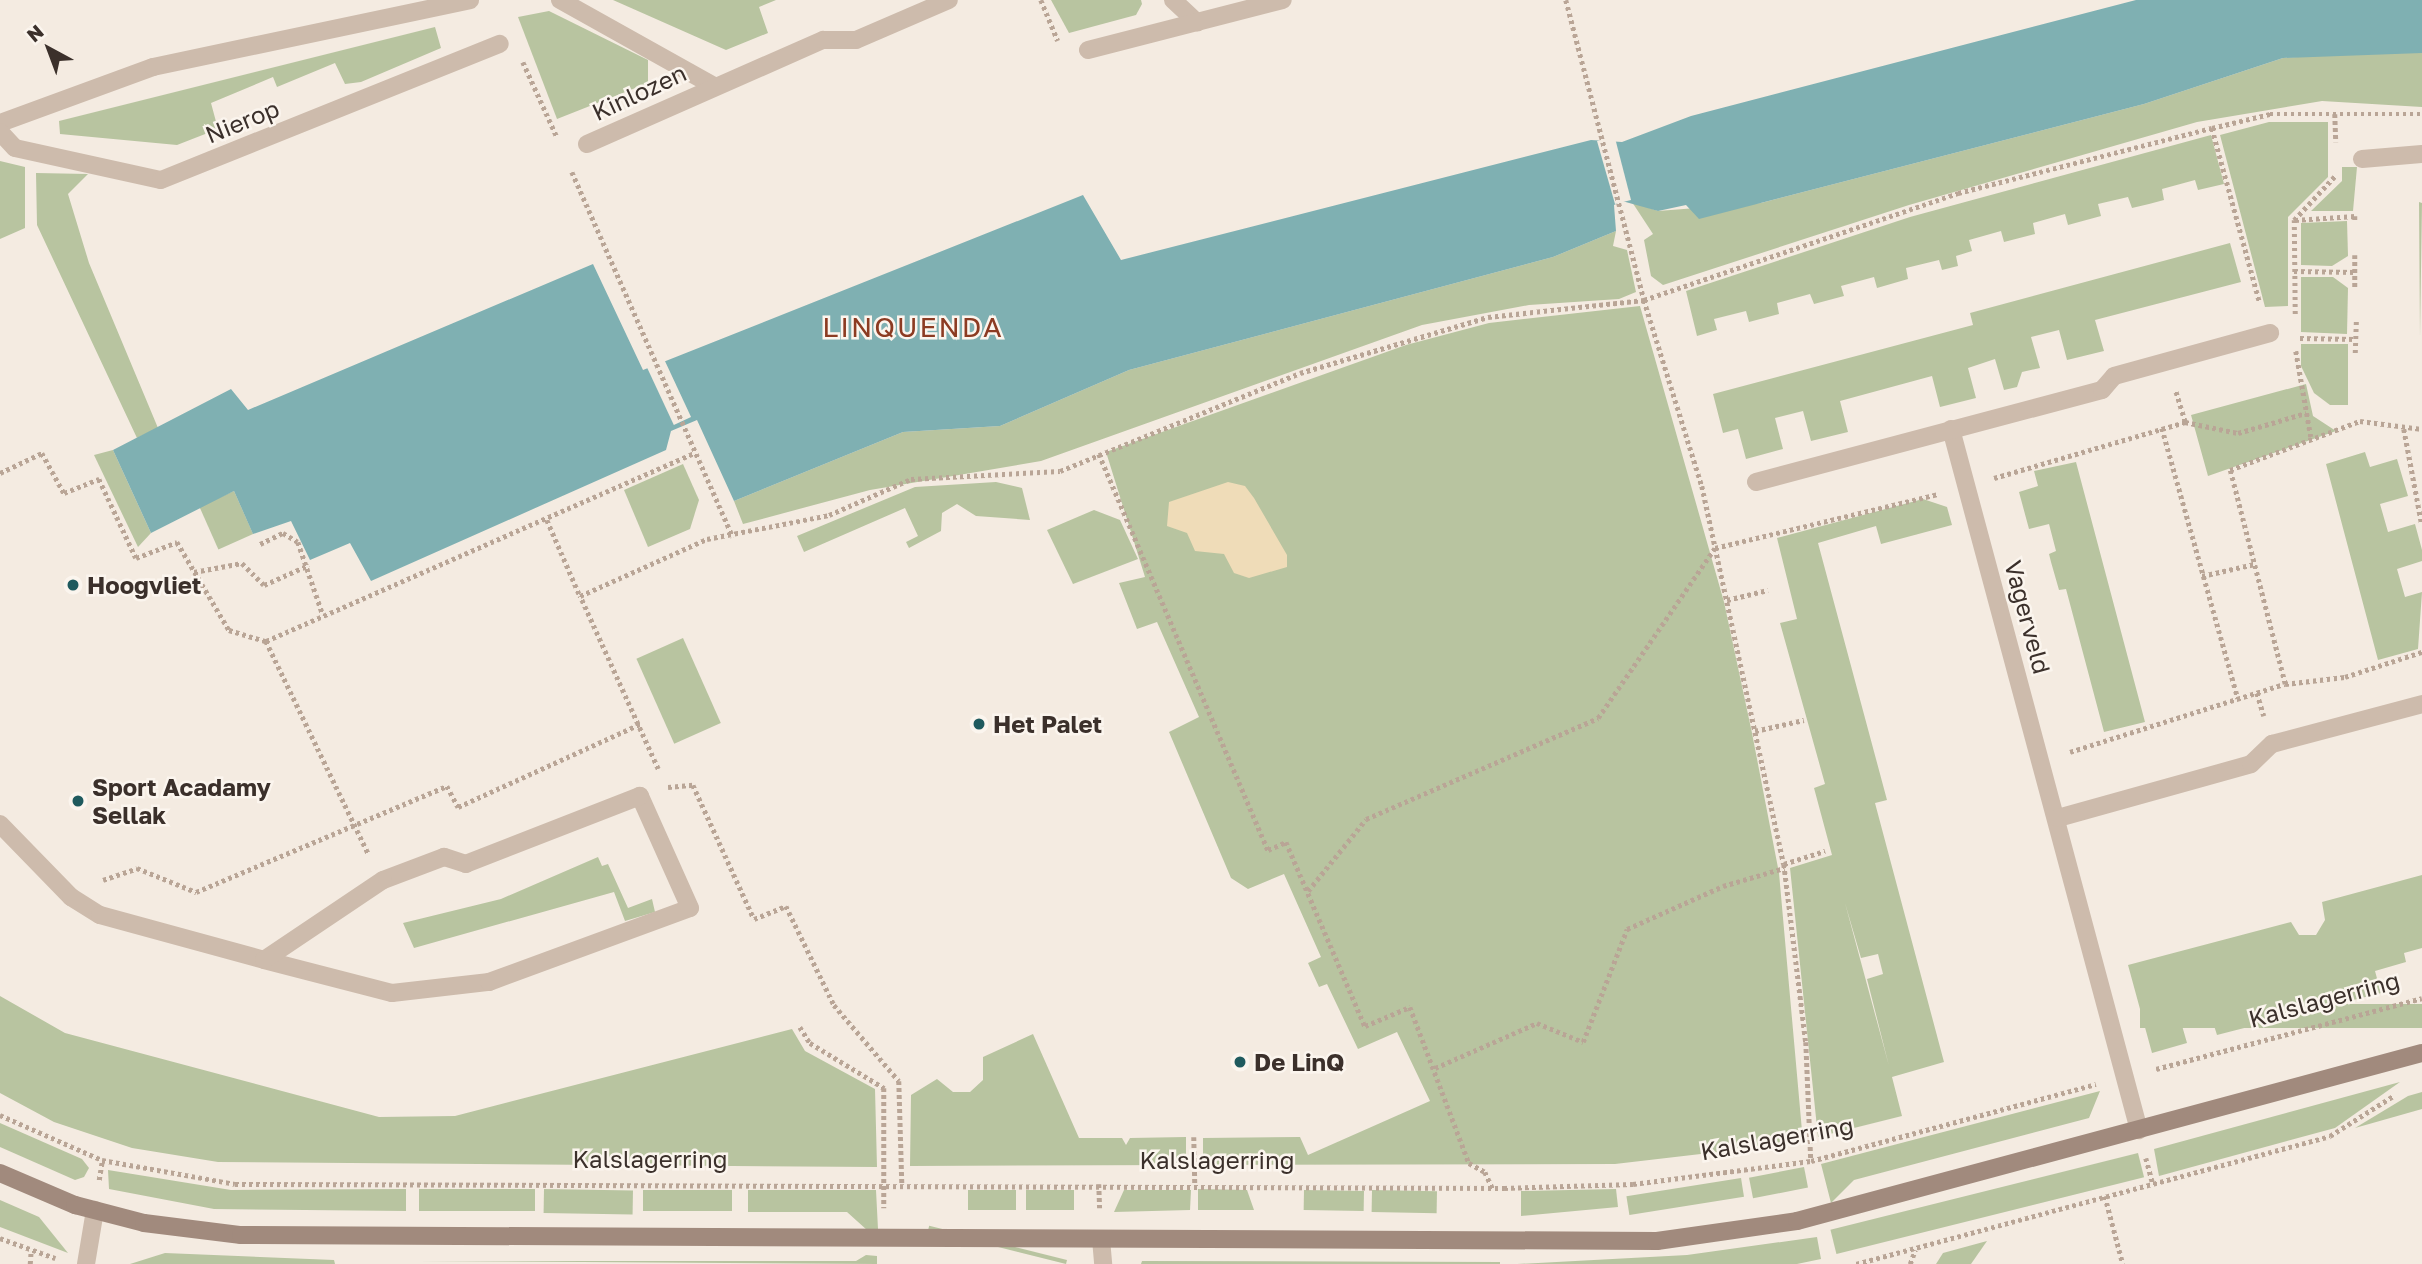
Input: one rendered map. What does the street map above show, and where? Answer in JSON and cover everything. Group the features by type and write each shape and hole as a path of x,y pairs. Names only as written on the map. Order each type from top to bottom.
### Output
{"street":[{"path":"0,123 153,67 405,6 470,0"},
{"name":"Kinlozen","path":"560,0 712,85"},
{"name":"Kinlozen","path":"587,144 712,85 823,40 856,40 949,0"},
{"path":"1173,0 1197,22"},
{"path":"1088,50 1283,0"},
{"name":"Nierop","path":"0,132 15,148 161,180 500,44"},
{"path":"2362,159 2422,154"},
{"path":"1756,482 2102,390 2113,376 2270,332"},
{"name":"Vagerveld","path":"1951,429 2058,818 2139,1130"},
{"path":"2058,818 2251,764 2272,744 2422,704"},
{"path":"0,824 71,897 100,915 264,960 392,993 489,982 690,908 640,796 466,864 444,857 383,880 264,960"},
{"path":"0,1173 95,1210 179,1230 277,1236 1657,1241 1797,1221 2422,1053"},
{"path":"86,1264 95,1210"},
{"path":"1101,1239 1103,1264"}],"path":[{"path":"1566,0 1602,124 1644,300 1715,548 1784,866 1806,1042 1811,1161"},
{"path":"520,56 733,537"},
{"path":"580,596 708,539 733,537 829,515 911,479 1060,471 1300,373 1488,317 1644,300 1958,193 2270,114 2422,114"},
{"path":"2334,114 2337,148"},
{"path":"2212,128 2270,332"},
{"path":"568,162 587,144"},
{"path":"2311,437 2306,413 2308,394 2297,378 2294,220 2336,178 2336,169"},
{"path":"2294,220 2355,216 2355,221"},
{"path":"2355,255 2355,288"},
{"path":"2294,271 2355,272"},
{"path":"2355,353 2356,321"},
{"path":"2295,337 2355,339"},
{"path":"2167,362 2185,422"},
{"path":"1982,484 2185,422 2238,433 2306,413"},
{"path":"2286,684 2230,470 2311,437 2360,421 2404,429 2422,429"},
{"path":"2162,428 2238,699"},
{"path":"2404,429 2422,525"},
{"path":"0,473 42,453 64,493 99,479 136,558 177,542 229,630 265,641 547,520 694,453"},
{"path":"1099,454 1268,850 1286,842 1366,1026 1410,1007 1469,1163 1485,1172 1493,1189"},
{"path":"1308,891 1366,819 1598,718 1715,548 1911,496 1949,494"},
{"path":"547,520 640,724 666,788 693,785 754,919 786,906 834,1005 899,1081 902,1183"},
{"path":"260,544 283,533 298,542 309,565 323,615"},
{"path":"194,572 243,563 264,585 309,565"},
{"path":"2202,576 2255,565"},
{"path":"1727,600 1768,590"},
{"path":"265,641 351,825 383,880"},
{"path":"2067,763 2065,753 2286,684 2346,677 2422,652"},
{"path":"1755,732 1804,720"},
{"path":"90,884 137,868 195,892 447,786 458,807 640,724"},
{"path":"1435,1068 1537,1023 1583,1042 1627,929 1723,886 1825,851"},
{"name":"Kalslagerring","path":"0,1115 102,1160 234,1184 1195,1184 1493,1189 1633,1184 1811,1161 2422,998"},
{"path":"800,1027 810,1043 884,1088 885,1184"},
{"path":"1856,1264 2330,1136 2399,1092"},
{"path":"1194,1138 1195,1184"},
{"path":"2105,1196 2123,1264"},
{"path":"0,1238 66,1262"},
{"path":"1910,1264 1915,1249"},
{"path":"30,1264 31,1250"}],"green space":[{"path":"613,0 776,0 759,7 768,33 726,50"},
{"path":"1051,0 1141,0 1142,4 1136,15 1069,33"},
{"path":"549,11 648,60 648,83 557,119 518,17"},
{"path":"435,27 441,48 361,82 345,84 335,63 277,87 273,77 211,103 218,129 177,145 60,134 59,121"},
{"path":"2392,51 2422,53 2422,107 2322,101 2197,122 1909,205 1663,285 1651,276 1644,240 1653,234 1632,202 1658,211 1761,203 2144,104 2283,58"},
{"path":"2269,122 2328,122 2328,177 2288,217 2288,306 2265,307 2220,135"},
{"path":"2211,135 2224,184 2198,190 2195,180 2162,189 2164,200 2149,204 2132,208 2128,197 2098,204 2101,216 2068,225 2065,214 2033,223 2035,234 2004,242 2001,231 1969,240 1972,251 1956,256 1958,266 1942,270 1939,260 1906,268 1908,279 1877,288 1874,277 1841,286 1844,296 1814,304 1810,294 1777,303 1779,314 1749,322 1746,311 1714,319 1717,330 1697,336 1686,291 1910,217"},
{"path":"0,161 25,167 25,228 0,239"},
{"path":"2342,167 2357,167 2353,211 2311,211 2342,181"},
{"path":"36,173 88,174 68,194 89,263 158,428 137,438 37,225"},
{"path":"2419,202 2422,203 2420,338"},
{"path":"2347,221 2348,256 2332,266 2301,265 2301,223"},
{"path":"1616,231 1613,246 1627,250 1636,292 1619,299 1529,305 1422,325 1041,461 870,490 743,524 734,501 903,432 1000,426 1129,370 1553,257"},
{"path":"2230,243 2241,282 2095,320 2104,351 2067,360 2059,330 2031,337 2040,368 2022,372 2017,387 2004,390 1995,359 1968,368 1976,398 1940,407 1932,376 1840,401 1848,432 1811,441 1803,411 1775,418 1783,449 1746,459 1738,429 1723,433 1713,394 1973,325 1970,313"},
{"path":"2301,277 2333,277 2348,288 2347,334 2301,332"},
{"path":"1640,306 1724,602 1752,733 1779,873 1803,1142 1615,1164 1203,1165 1203,1138 1300,1137 1308,1155 1430,1101 1397,1032 1358,1049 1327,984 1319,987 1308,963 1321,957 1284,874 1248,889 1231,878 1169,732 1199,717 1157,622 1137,629 1119,583 1145,577 1106,452 1406,345 1489,323"},
{"path":"2301,344 2348,344 2348,405 2330,405 2314,393 2301,366"},
{"path":"2306,384 2313,416 2336,431 2208,476 2191,415"},
{"path":"113,450 151,533 138,547 94,455"},
{"path":"2365,452 2370,467 2397,459 2408,496 2380,504 2388,532 2415,524 2422,550 2422,561 2397,569 2405,597 2422,592 2418,649 2378,660 2326,464"},
{"path":"2076,462 2145,722 2104,732 2066,589 2059,590 2051,562 2049,554 2056,551 2049,524 2029,529 2019,492 2038,486 2034,471"},
{"path":"683,464 699,500 690,529 648,547 624,490"},
{"path":"996,482 1022,488 1030,520 976,516 957,504 942,513 941,531 909,548 906,542 918,536 905,508 804,552 797,536 915,487"},
{"path":"234,491 253,534 218,549 199,506"},
{"path":"1923,499 1947,507 1952,525 1881,544 1876,526 1818,543 1887,800 1875,803 1944,1062 1892,1077 1902,1116 1818,1137 1790,868 1832,855 1814,788 1825,784 1780,623 1797,619 1777,538","holes":["1845,903 1861,958 1878,954 1883,974 1867,979 1889,1066"]},
{"path":"1094,510 1120,520 1138,559 1073,584 1047,530"},
{"path":"683,638 721,723 674,744 636,659"},
{"path":"598,857 602,866 608,864 628,908 652,899 655,912 625,921 614,892 414,948 403,923 501,899"},
{"path":"2422,875 2422,948 2404,953 2406,962 2375,971 2381,993 2217,1035 2210,1013 2181,1022 2187,1043 2152,1053 2128,965 2291,922 2299,935 2316,935 2325,920 2322,902"},
{"path":"0,996 65,1033 379,1117 455,1116 792,1029 805,1051 875,1089 877,1167 218,1162 132,1148 54,1122 0,1093"},
{"path":"2140,1004 2422,1004 2422,1028 2140,1028"},
{"path":"1033,1034 1079,1138 1122,1138 1126,1145 1130,1138 1186,1137 1186,1165 910,1166 911,1095 937,1079 953,1092 970,1092 983,1080 983,1057"},
{"path":"2400,1082 2335,1128 2159,1176 2154,1149"},
{"path":"2100,1091 2089,1118 1854,1180 1831,1203 1821,1164"},
{"path":"2422,1092 2422,1109 2355,1128 2408,1096"},
{"path":"0,1123 82,1159 89,1168 84,1177 75,1180 0,1147"},
{"path":"2138,1153 2144,1177 1836,1254 1830,1230"},
{"path":"1804,1167 1808,1188 1753,1198 1749,1178"},
{"path":"108,1170 231,1190 406,1189 406,1211 214,1209 109,1189"},
{"path":"1741,1178 1744,1197 1629,1215 1626,1196"},
{"path":"419,1189 535,1189 535,1211 419,1211"},
{"path":"544,1189 633,1191 633,1215 544,1213"},
{"path":"1198,1189 1247,1190 1254,1210 1198,1210"},
{"path":"1616,1189 1618,1207 1521,1216 1521,1191"},
{"path":"643,1190 732,1190 732,1211 643,1211"},
{"path":"748,1190 876,1190 878,1229 867,1230 847,1212 748,1212"},
{"path":"968,1190 1016,1190 1016,1210 968,1210"},
{"path":"1026,1190 1074,1190 1074,1210 1026,1210"},
{"path":"1124,1190 1191,1190 1190,1210 1114,1212"},
{"path":"1304,1190 1364,1191 1364,1211 1304,1210"},
{"path":"1372,1190 1437,1191 1437,1213 1372,1212"},
{"path":"0,1200 39,1217 68,1253 0,1227"},
{"path":"929,1226 1067,1260 1066,1264 928,1230"},
{"path":"1817,1237 1821,1259 1797,1264 1517,1264 1687,1255"},
{"path":"1987,1241 1971,1264 1936,1264 1943,1253"},
{"path":"165,1253 334,1260 335,1264 130,1264"},
{"path":"866,1255 877,1256 877,1264 418,1261 856,1261"},
{"path":"1142,1261 1500,1262 1500,1264 1141,1264"}],"sand":[{"path":"1228,482 1245,486 1254,498 1287,555 1287,567 1249,578 1234,573 1224,554 1195,551 1187,533 1167,526 1169,502"}],"water":[{"path":"2136,0 2422,0 2422,53 2283,58 2144,104 1699,219 1686,205 1658,211 1622,201 1614,205 1616,231 1553,257 1129,370 1000,426 903,432 734,501 697,420 671,431 666,450 371,581 350,543 310,560 291,521 253,534 234,491 151,533 113,450 231,389 248,410 593,264 643,370 1083,195 1121,260 1591,140 1622,142 1691,116"}],"pier":[{"path":"1615,138 1631,200 1615,204 1597,141"},
{"path":"664,359 691,417 674,425 647,367"}],"place":[{"name":"Hoogvliet","path":"73,585"},
{"name":"Het Palet","path":"979,724"},
{"name":"Sport Acadamy Sellak","path":"78,801"},
{"name":"De LinQ","path":"1240,1062"}],"district":[{"name":"LINQUENDA","path":"913,327"}]}
